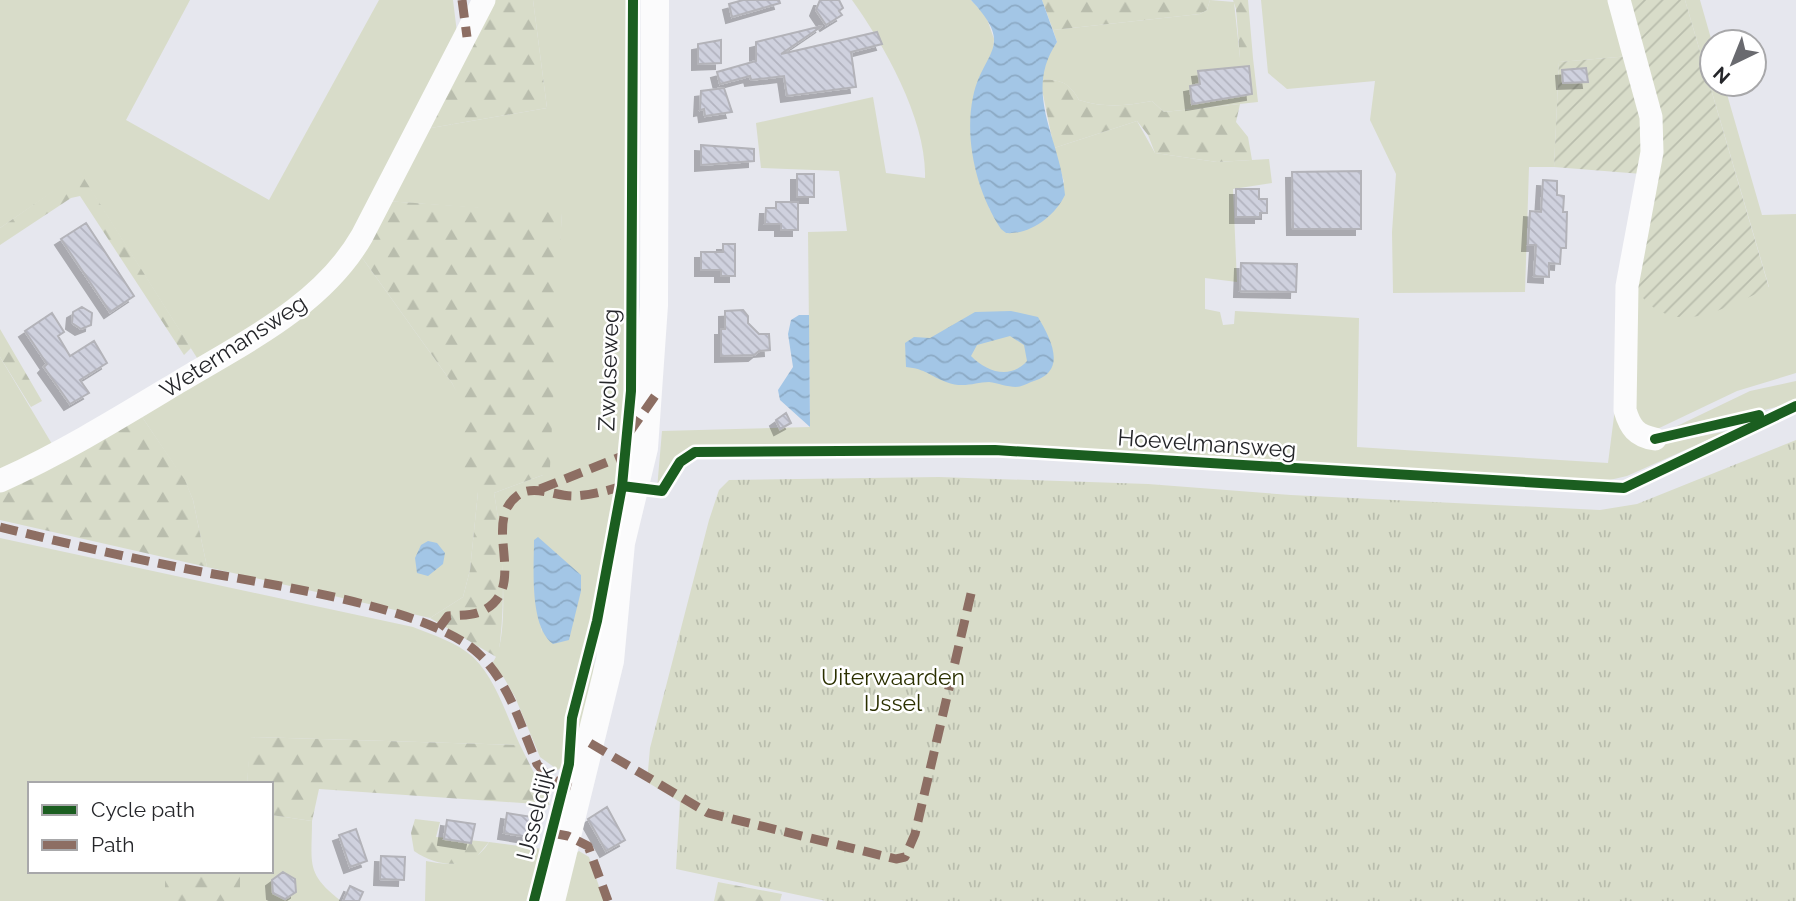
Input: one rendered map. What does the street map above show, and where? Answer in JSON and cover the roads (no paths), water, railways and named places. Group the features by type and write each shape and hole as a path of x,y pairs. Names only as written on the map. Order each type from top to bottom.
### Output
{"main road":[{"name":"Zwolseweg","path":"590,743 633,543 651,491 656,426 652,349 656,197 655,0"},
{"name":"IJsseldijk","path":"551,901 590,743"}],"street":[{"name":"Wetermansweg","path":"0,481 68,449 250,339 324,287 344,265 362,236 484,0"},
{"path":"1619,0 1651,117 1652,140 1648,182 1627,286 1625,410 1629,424 1638,434 1655,439"}],"water":[{"path":"971,0 1042,0 1057,42 1047,61 1043,98 1065,195 1055,210 1041,223 1015,233 1006,233 1001,229 985,199 975,166 970,131 973,97 993,49 994,39 992,29"},
{"path":"1011,311 1038,317 1052,345 1054,355 1050,371 1016,387 989,382 952,384 923,371 906,367 905,343 914,337 930,338 975,312","holes":["1010,336 1024,345 1027,361 1006,372 991,370 971,356 977,345"]},
{"path":"799,315 809,315 810,427 780,400 778,390 793,367 788,334 791,320"},
{"path":"538,537 581,575 581,591 569,640 553,644 545,636 536,611 534,540"},
{"path":"428,541 437,543 445,553 443,564 428,576 417,573 415,558 421,545"}],"park label":[{"name":"Uiterwaarden IJssel","path":"893,689"}]}
